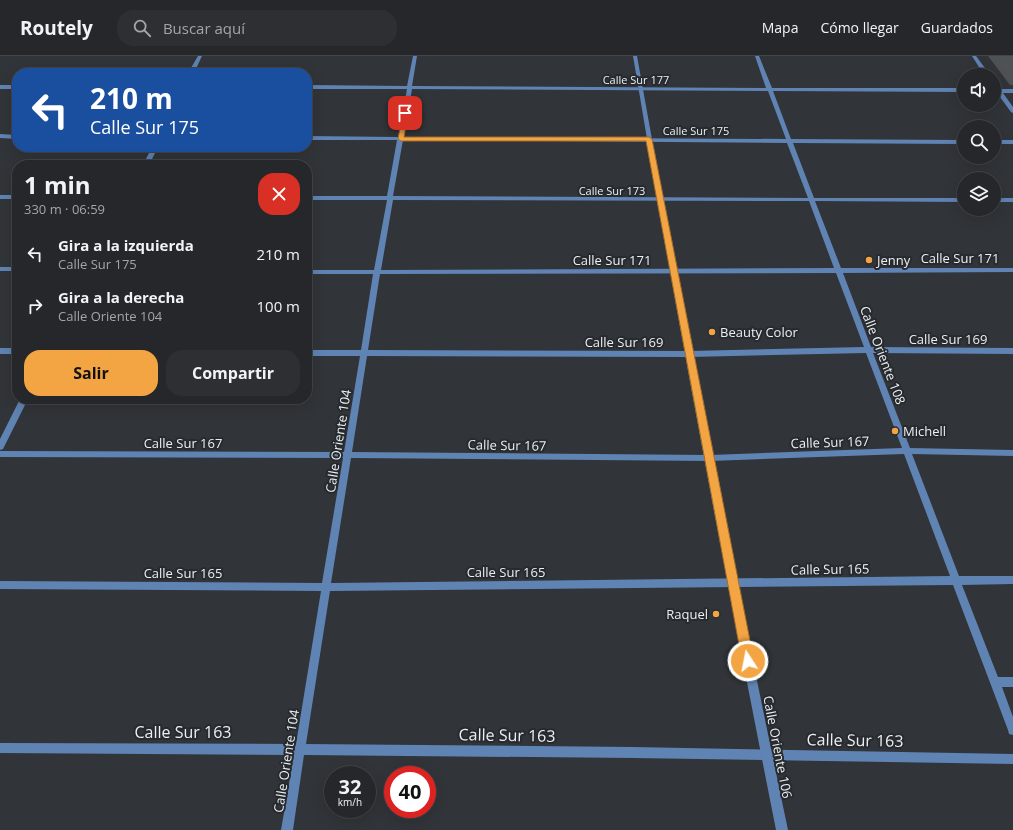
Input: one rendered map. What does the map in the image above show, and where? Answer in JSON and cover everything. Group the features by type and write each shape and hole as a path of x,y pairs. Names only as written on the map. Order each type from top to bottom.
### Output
{"street":[{"path":"194,68 200,56"},
{"name":"Calle Oriente 104","path":"287,830 377,272 415,56"},
{"name":"Calle Oriente 106","path":"635,56 660,200 710,458 732,583 782,830"},
{"name":"Calle Oriente 108","path":"757,56 1013,730"},
{"path":"974,56 982,68"},
{"path":"0,87 12,87"},
{"name":"Calle Sur 177","path":"312,87 957,90"},
{"path":"1001,90 1013,91"},
{"path":"1001,96 1013,111"},
{"path":"0,136 12,137"},
{"name":"Calle Sur 175","path":"312,138 957,142"},
{"path":"1001,142 1013,142"},
{"path":"0,197 12,197"},
{"name":"Calle Sur 173","path":"312,198 957,200"},
{"path":"1001,200 1013,200"},
{"path":"0,269 12,269"},
{"name":"Calle Sur 171","path":"312,272 674,272 838,269 1013,270"},
{"path":"0,350 12,350"},
{"name":"Calle Sur 169","path":"312,353 690,354 869,350 1013,351"},
{"path":"0,447 22,404"},
{"name":"Calle Sur 167","path":"0,454 710,458 907,451 1013,453"},
{"name":"Calle Sur 165","path":"0,586 327,587 1013,580"},
{"path":"994,682 1013,682"},
{"name":"Calle Sur 163","path":"0,748 300,749 767,754 1013,760"}],"place":[{"name":"Jenny","path":"869,260"},
{"name":"Beauty Color","path":"712,332"},
{"name":"Michell","path":"895,431"},
{"name":"Raquel","path":"716,614"}],"route":[{"path":"405,113 401,139 649,139 748,661"}]}
